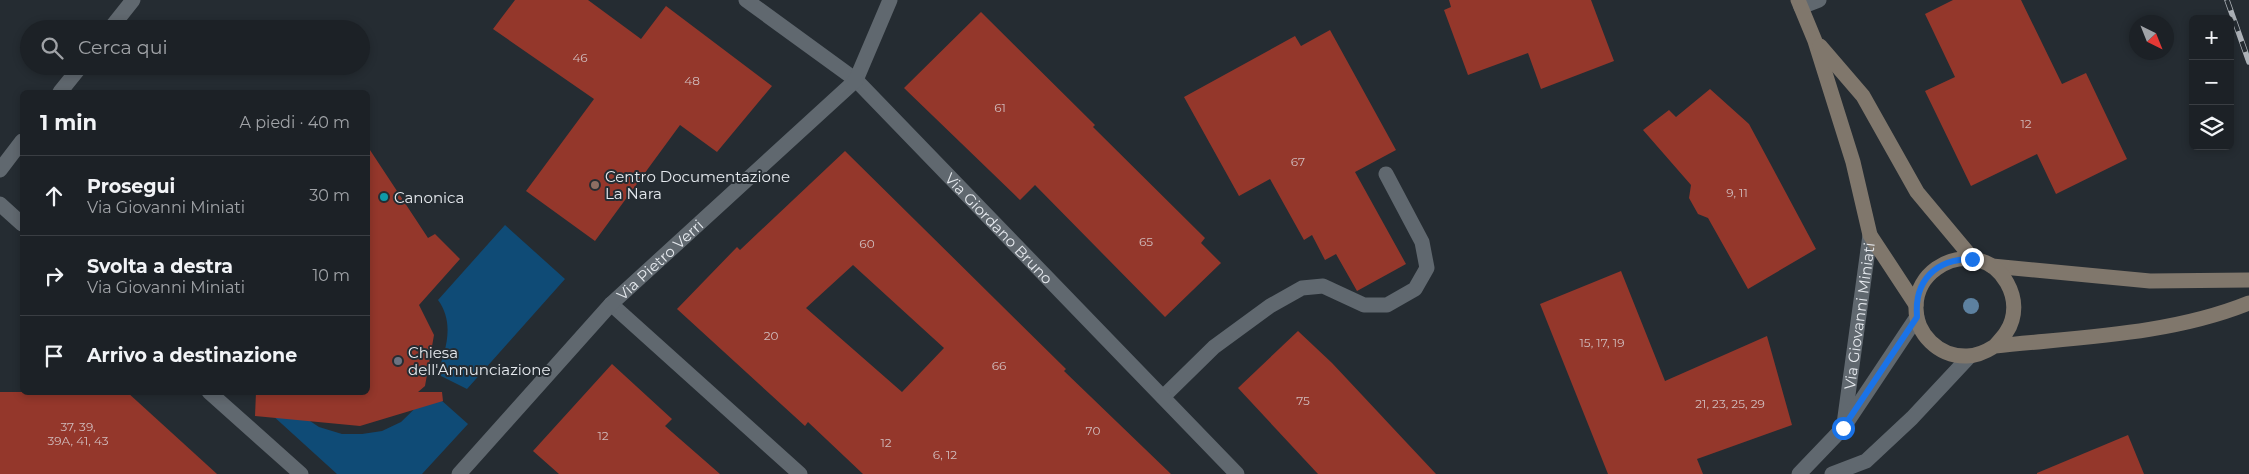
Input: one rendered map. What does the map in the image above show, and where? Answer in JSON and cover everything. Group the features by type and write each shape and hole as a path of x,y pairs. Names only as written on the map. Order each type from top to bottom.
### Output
{"main road":[{"path":"1800,4 1816,41 1853,162 1870,235 1916,311 1922,330 1930,342 1954,355 1969,356 1983,353 1995,346 2006,334 2012,320 2014,305 2011,290 2003,276 1992,266"},
{"path":"1816,41 1863,96 1917,192 1972,259"},
{"name":"Via Giovanni Miniati","path":"1916,311 1920,289 1928,275 1941,265 1956,259 1972,259 1992,266 2150,281 2249,280"},
{"path":"1995,346 2132,332 2221,314 2249,303"}],"street":[{"path":"117,20 133,0"},
{"name":"Via Giordano Bruno","path":"746,0 856,80 1237,474"},
{"name":"Via Pietro Verri","path":"459,474 611,304 856,80 890,0"},
{"path":"1800,4 1819,0"},
{"path":"62,90 74,75"},
{"path":"0,170 20,144"},
{"path":"1163,397 1214,348 1270,306 1302,288 1323,286 1364,305 1387,305 1415,290 1427,268 1422,242 1386,174"},
{"path":"0,204 20,222"},
{"name":"Via Giovanni Miniati","path":"1843,428 1870,235"},
{"path":"611,304 800,474"},
{"name":"Via Giovanni Miniati","path":"1799,474 1843,428 1916,311"},
{"path":"1832,474 1869,468 1969,356"},
{"path":"212,395 301,474"}],"shaded area":[{"path":"505,225 565,279 467,389 437,374 446,346 448,327 443,309 438,300"},
{"path":"432,392 468,424 422,474 337,474 260,404 304,417 319,427 342,434 362,434 382,431 401,422"}],"building":[{"path":"515,0 588,0 641,39 666,6 772,86 717,152 680,125 595,241 526,191 594,99 493,29"},
{"path":"1449,0 1591,0 1614,61 1541,89 1528,53 1468,75 1444,10 1451,7"},
{"path":"1953,0 2021,0 2062,84 2086,73 2127,159 2056,194 2037,154 1971,186 1925,91 1955,77 1925,14"},
{"path":"981,12 1205,238 1201,243 1221,263 1165,317 1035,185 1020,200 904,88"},
{"path":"1330,30 1396,150 1355,172 1406,264 1357,291 1336,254 1325,260 1312,235 1304,240 1270,179 1239,196 1184,97 1295,36 1301,46"},
{"path":"1710,89 1749,124 1816,249 1748,289 1708,218 1698,214 1689,198 1691,185 1643,130 1669,110 1676,117"},
{"path":"370,150 428,238 435,234 460,259 419,305 434,335 425,386 418,392 442,392 443,401 360,426 255,416 256,395 370,395"},
{"path":"845,151 1066,369 1064,371 1171,474 863,474 808,422 805,426 677,309 737,247 740,250","holes":["853,265 944,348 902,392 806,308"]},
{"path":"1621,271 1665,381 1767,336 1792,425 1697,459 1703,474 1608,474 1540,304"},
{"path":"1298,331 1332,363 1436,474 1318,474 1238,388"},
{"path":"612,364 672,419 665,426 720,474 559,474 533,451"},
{"path":"0,392 20,392 20,395 130,395 217,474 0,474"},
{"path":"2128,435 2144,474 2037,474 2037,473"}],"railway":[{"path":"2227,0 2249,62"}],"place":[{"name":"Centro Documentazione La Nara","path":"595,185"},
{"name":"Canonica","path":"384,197"},
{"name":"Chiesa dell'Annunciazione","path":"398,361"}],"route":[{"path":"1843,428 1917,317 1916,305 1920,289 1928,275 1941,265 1956,259 1972,259"}]}
